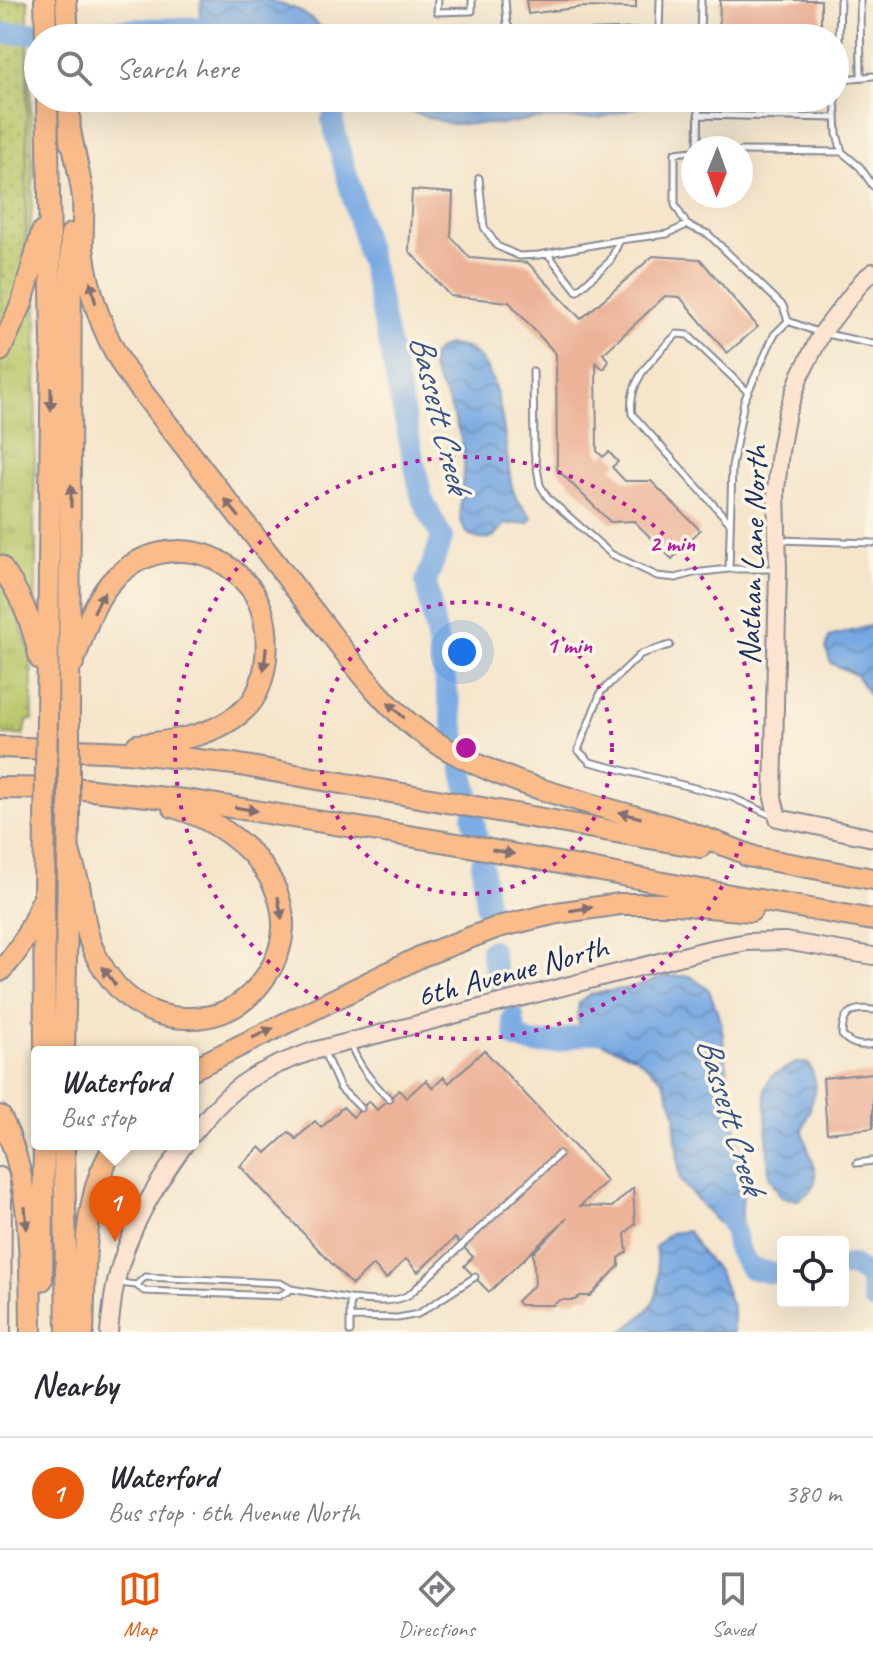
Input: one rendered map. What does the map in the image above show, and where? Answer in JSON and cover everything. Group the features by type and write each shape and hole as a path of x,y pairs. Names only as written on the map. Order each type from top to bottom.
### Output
{"highway":[{"path":"66,0 68,24"},
{"path":"45,1046 44,895 52,340 47,112"},
{"path":"64,1046 69,850 69,112"},
{"path":"70,130 83,198 83,249 97,310 117,358 247,528 386,701 415,729 433,741 498,774 546,792 666,825 757,858"},
{"path":"0,351 22,303 49,209"},
{"path":"69,674 94,610 108,585 138,561 162,551 206,554 231,568 254,592 267,629 265,667 257,692 244,710 193,736 84,750"},
{"path":"0,566 19,596 33,631 47,708"},
{"path":"2,747 127,752 234,764 873,879"},
{"path":"1,787 112,792 319,820 864,919"},
{"path":"69,850 89,940 114,984 137,1005 169,1017 209,1017 238,1006 267,975 278,953 282,924 277,891 254,855 231,833 207,820 177,808 112,792"},
{"path":"0,971 12,959 29,932 44,895"},
{"path":"199,1066 422,956 514,922 599,906 644,903 864,919"},
{"path":"0,1116 14,1149 24,1201 30,1268 31,1332"},
{"path":"42,1332 44,1150"},
{"path":"64,1150 67,1332"},
{"path":"83,1332 85,1263 91,1209 95,1189 112,1150"}],"street":[{"name":"Nathan Lane North","path":"778,818 773,798 778,569 776,490 780,451 787,413 800,376 822,333 863,280 873,272"},
{"path":"778,818 873,838"},
{"name":"6th Avenue North","path":"199,1126 211,1111 243,1083 276,1065 323,1049 710,949 785,941 873,956"},
{"path":"109,1332 116,1282 127,1246 144,1206 181,1150"},
{"path":"0,1176 2,1332"}],"lane":[{"path":"438,0 437,12 472,11 472,0"},
{"path":"505,0 507,24"},
{"path":"659,24 660,0"},
{"path":"700,24 701,0"},
{"path":"839,24 840,0"},
{"path":"860,0 861,77"},
{"path":"849,78 873,76"},
{"path":"696,136 698,112"},
{"path":"836,112 842,152 860,167 873,186"},
{"path":"698,115 836,118"},
{"path":"753,151 842,152"},
{"path":"681,152 675,153 675,205 687,225 708,234 783,306 788,321"},
{"path":"479,178 484,227 497,246 519,256 667,234 687,225"},
{"path":"548,254 577,291 610,261 620,240"},
{"path":"788,321 822,333 873,344"},
{"path":"729,569 732,467 744,401 774,335 788,321"},
{"path":"730,523 632,414 630,402 635,383 645,367 677,334 688,335 748,392"},
{"path":"533,371 534,451 540,485 548,498 611,554 657,576 676,578 729,569 778,569"},
{"path":"778,540 873,543"},
{"path":"670,645 641,654 601,692 578,750 590,762 731,797 778,818"},
{"path":"873,1010 861,1009 848,1013 842,1022 842,1035 848,1042 860,1046 873,1044"},
{"path":"350,1042 370,1079 389,1099"},
{"path":"323,1049 340,1088 361,1108"},
{"path":"136,1285 145,1277 280,1283 291,1289 350,1299 390,1301 402,1298 410,1294 559,1154"},
{"path":"857,1163 873,1161"},
{"path":"350,1317 398,1318 418,1314 475,1277"},
{"path":"116,1282 136,1285 144,1291 279,1296 291,1289"},
{"path":"350,1299 350,1332"}],"green space":[{"path":"0,0 28,0 28,24 24,24 24,112 27,112 25,272 0,338"},
{"path":"27,112 31,112 32,214 25,272"},
{"path":"31,294 36,294 37,299 36,619 0,558 0,359"},
{"path":"0,576 8,586 31,655 33,720 28,720 23,735 0,735"}],"water":[{"path":"268,0 299,10 318,24 203,24 201,2"},
{"path":"411,112 622,112 600,118 451,124"},
{"path":"448,345 472,351 491,377 501,414 512,487 518,501 532,518 529,523 505,524 488,539 470,536 461,520 462,443 431,363 438,350"},
{"path":"873,625 873,701 856,675 831,663 826,649 829,637"},
{"path":"666,976 690,976 709,990 721,1022 741,1163 740,1236 716,1221 680,1180 676,1115 663,1080 636,1057 585,1036 577,1018 579,1003 590,994 629,988"},
{"path":"796,1063 807,1063 815,1087 803,1130 815,1180 811,1191 798,1200 781,1197 769,1176 765,1089 771,1076"},
{"path":"688,1231 719,1272 733,1310 733,1332 622,1332 645,1313 656,1297 658,1276 655,1247 670,1233"}],"building":[{"path":"526,0 636,0 636,8 583,7 528,14"},
{"path":"720,0 821,0 821,24 719,24"},
{"path":"412,190 453,193 451,237 470,258 528,263 581,319 653,256 700,259 758,327 727,353 680,297 665,296 603,354 609,361 604,369 596,363 597,451 603,457 609,452 618,462 612,467 625,481 651,481 700,530 672,559 634,521 610,522 557,469 556,354 509,302 450,296 409,251"},
{"path":"484,1050 607,1181 580,1206 612,1207 633,1188 635,1224 625,1234 627,1252 619,1258 619,1266 590,1296 560,1300 553,1305 520,1305 517,1301 535,1284 533,1253 567,1218 489,1292 464,1266 473,1257 455,1238 418,1272 406,1259 386,1279 373,1265 352,1285 240,1166 260,1147 266,1153 289,1132 296,1139 315,1121 321,1128 343,1107 353,1117 369,1101 377,1110 399,1090 406,1098 426,1080 433,1088 444,1077 449,1083"},
{"path":"873,1073 873,1128 827,1133 823,1078"}],"waterway":[{"name":"Bassett Creek","path":"238,24 251,24"},
{"name":"Bassett Creek","path":"0,34 24,33"},
{"name":"Bassett Creek","path":"335,112 332,120 376,284 422,499 442,538 426,582 457,743"},
{"name":"Bassett Creek","path":"462,766 468,792"},
{"name":"Bassett Creek","path":"473,816 477,839"},
{"name":"Bassett Creek","path":"482,863 487,909"},
{"name":"Bassett Creek","path":"491,950 497,980"},
{"name":"Bassett Creek","path":"513,1017 516,1038 535,1044 612,1031"},
{"name":"Bassett Creek","path":"724,1205 738,1250 750,1268 777,1273"},
{"name":"Bassett Creek","path":"849,1265 869,1276 873,1300"}],"place":[{"name":"Waterford","path":"115,1242"}]}
